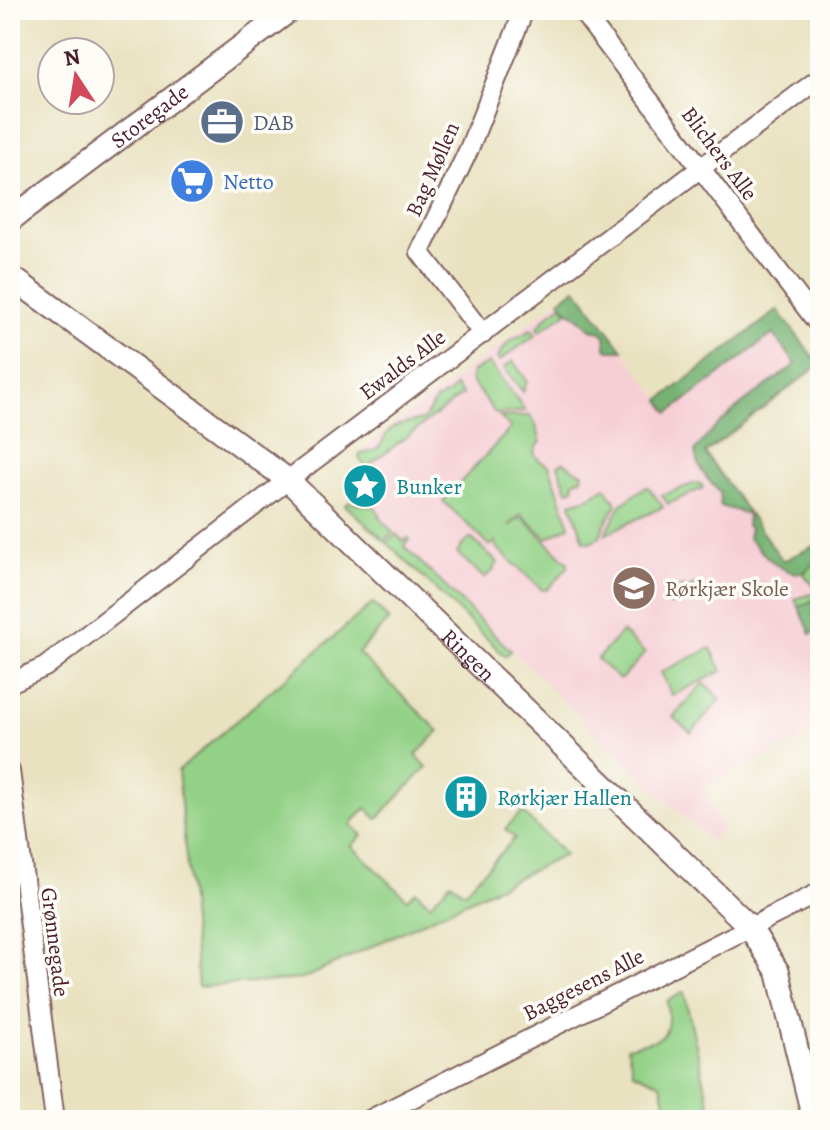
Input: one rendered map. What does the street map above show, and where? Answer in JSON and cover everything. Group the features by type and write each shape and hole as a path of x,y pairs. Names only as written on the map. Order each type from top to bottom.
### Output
{"street":[{"name":"Storegade","path":"10,220 290,10"},
{"name":"Bag Møllen","path":"483,334 420,252 469,149 524,10"},
{"name":"Blichers Alle","path":"581,10 820,326"},
{"name":"Ewalds Alle","path":"10,683 45,667 820,78"},
{"name":"Ringen","path":"10,276 288,480 749,926 778,972 807,1117"},
{"name":"Grønnegade","path":"10,771 55,1120"},
{"name":"Baggesens Alle","path":"369,1120 820,892"}],"shaded area":[{"name":"Rørkjær Skole","path":"576,288 660,400 778,310 819,365 705,453 783,561 820,543 820,730 703,788 723,827 710,841 583,723 404,545 378,516 380,514 375,505 379,483 358,452"}],"green space":[{"path":"576,288 623,350 608,350 603,333 589,327 565,307 560,300"},
{"path":"562,305 567,312 540,331 537,328 548,315"},
{"path":"778,310 819,365 705,453 783,561 820,543 820,563 804,573 780,567 748,538 748,514 720,506 720,493 701,469 695,451 729,415 796,364 773,334 669,413 660,400"},
{"path":"531,329 536,335 499,361 497,358 509,342"},
{"path":"513,361 527,381 523,392 504,368"},
{"path":"489,363 526,411 496,414 471,381 472,372"},
{"path":"455,386 462,395 365,466 359,458 360,454 379,448 394,427 424,419 436,400 450,393"},
{"path":"530,416 541,442 534,454 549,465 570,526 547,538 521,514 508,527 523,518 568,563 568,567 547,590 542,590 496,547 496,541 490,546 443,501 511,428 500,417"},
{"path":"564,462 583,473 582,478 574,482 574,488 567,491 558,465"},
{"path":"696,483 703,488 668,504 662,495"},
{"path":"605,487 617,504 599,538 584,541 571,503 590,497"},
{"path":"645,487 663,507 605,534 621,505"},
{"path":"349,502 375,507 380,514 378,516 393,532 385,541 345,505"},
{"path":"396,534 403,541 410,539 404,546 511,651 505,656 387,543"},
{"path":"471,538 498,563 484,578 457,553"},
{"path":"820,563 820,597 799,607 795,599 819,591 804,573"},
{"path":"695,585 698,592 670,605 667,598 675,594 674,590"},
{"path":"820,597 820,629 811,634 799,607"},
{"path":"373,603 389,620 358,653 439,731 416,755 427,767 377,819 366,808 351,824 362,835 352,846 407,899 416,891 430,904 451,882 464,892 515,838 505,829 522,812 565,855 303,979 198,987 178,771"},
{"path":"622,632 645,653 620,680 597,659"},
{"path":"711,648 722,671 672,696 661,672"},
{"path":"704,683 721,699 691,733 673,717"},
{"path":"684,992 713,1120 669,1120 661,1084 633,1072 627,1047 662,1036 668,1024 667,1001"}],"place":[{"name":"DAB","path":"222,122"},
{"name":"Netto","path":"192,181"},
{"name":"Bunker","path":"365,486"},
{"name":"Rørkjær Skole","path":"634,588"},
{"name":"Rørkjær Hallen","path":"466,797"}]}
